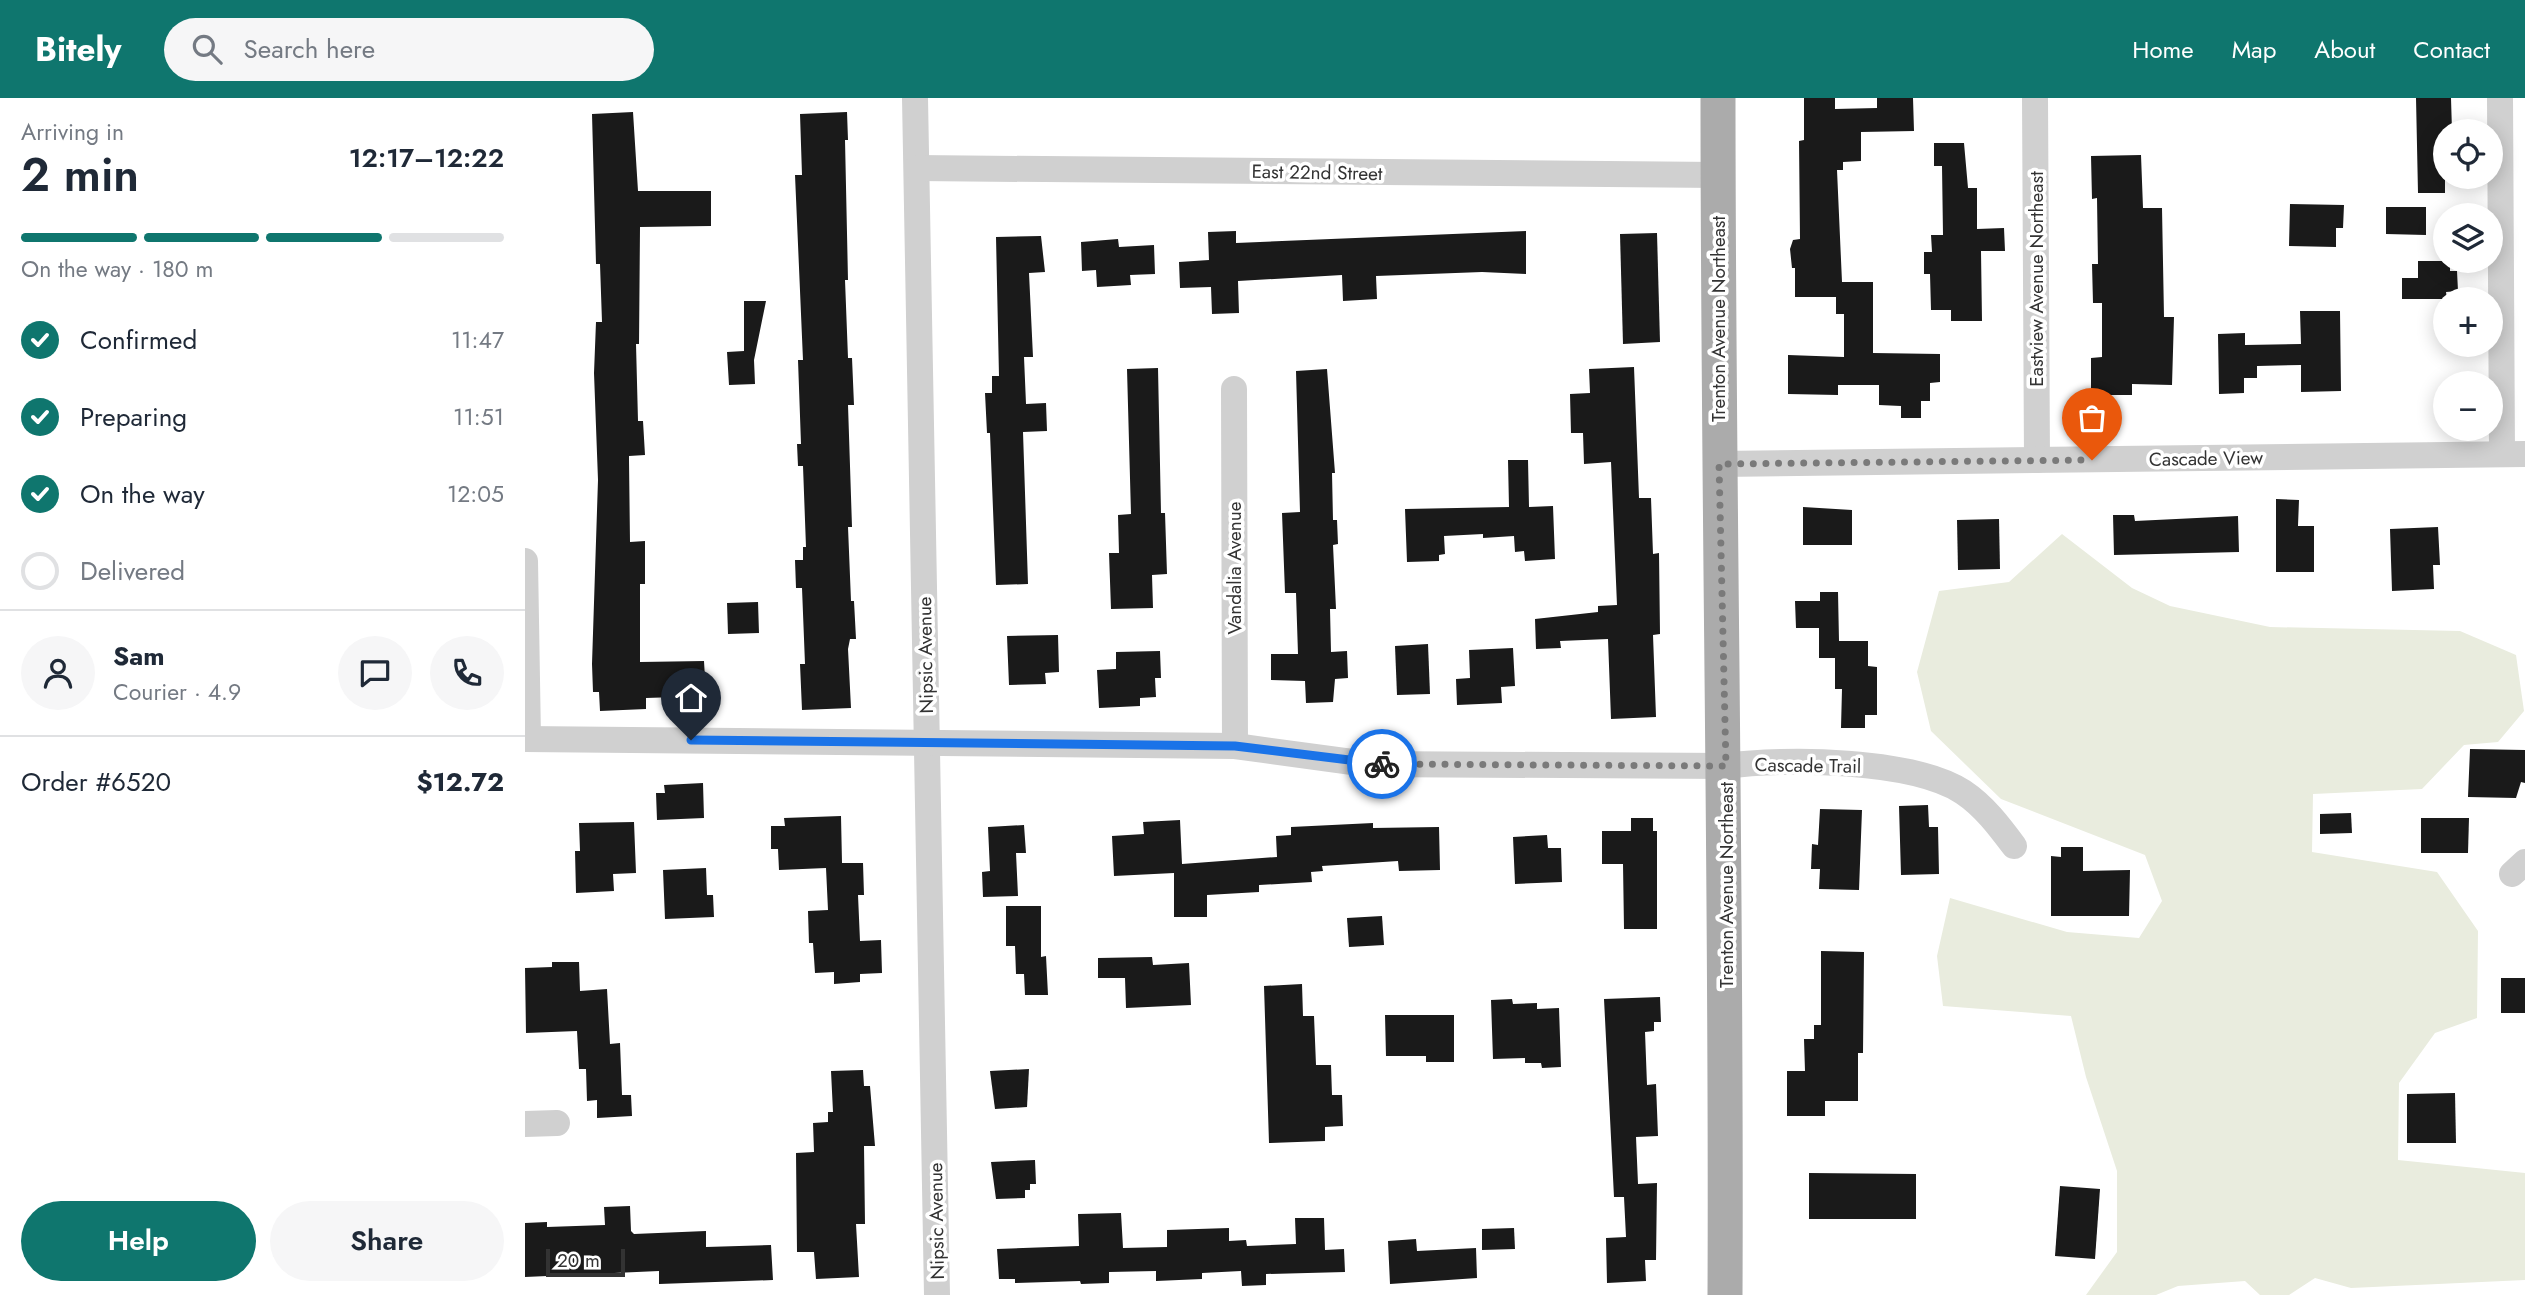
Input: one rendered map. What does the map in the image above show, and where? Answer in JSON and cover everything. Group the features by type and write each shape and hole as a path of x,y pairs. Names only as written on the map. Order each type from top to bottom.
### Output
{"main road":[{"name":"Trenton Avenue Northeast","path":"1718,98 1719,464 1726,766 1725,1295"}],"street":[{"name":"Nipsic Avenue","path":"915,98 937,1295"},
{"name":"Eastview Avenue Northeast","path":"2035,98 2037,460"},
{"path":"2500,98 2514,454"},
{"name":"East 22nd Street","path":"917,168 1718,176"},
{"name":"Vandalia Avenue","path":"1234,389 1235,746"},
{"name":"Cascade View","path":"1719,464 2514,454"},
{"path":"525,561 526,739"},
{"name":"Cascade Trail","path":"526,739 1235,746 1367,764 1726,766 1752,762 1877,767 1919,774 1962,791 1999,826 2014,846"},
{"path":"525,1124 557,1123"}],"shaded area":[{"path":"2062,534 2132,588 2170,606 2270,627 2460,631 2516,655 2524,711 2498,742 2464,745 2422,789 2313,794 2312,852 2437,872 2478,931 2477,1018 2435,1033 2399,1083 2398,1160 2525,1173 2525,1280 2351,1288 2315,1278 2289,1295 2260,1295 2245,1281 2178,1286 2156,1295 2086,1295 2117,1252 2117,1171 2086,1077 2071,1016 1943,1006 1937,956 1950,898 2067,932 2139,938 2162,901 2145,855 2001,799 1931,731 1917,672 1939,591 2009,582"}],"building":[{"path":"1804,98 1835,98 1835,109 1877,108 1877,98 1913,98 1914,131 1861,132 1861,161 1843,162 1843,170 1837,170 1842,282 1873,282 1873,353 1940,354 1940,382 1930,383 1930,401 1921,401 1921,418 1901,418 1901,406 1879,405 1879,385 1838,385 1838,395 1788,394 1788,355 1844,357 1844,314 1836,314 1836,297 1795,297 1795,268 1792,268 1790,249 1793,240 1800,239 1799,141 1804,140"},
{"path":"2416,98 2451,98 2452,119 2433,119 2433,189 2445,189 2445,193 2418,193"},
{"path":"633,112 638,191 711,191 711,226 640,227 639,344 636,344 638,421 643,421 645,455 629,456 630,542 645,541 645,584 640,584 640,662 704,661 706,696 646,698 646,709 600,711 599,692 593,692 592,664 598,480 594,373 596,322 602,322 600,264 596,264 592,114"},
{"path":"847,112 848,140 845,140 848,280 845,280 848,358 852,358 854,405 848,405 852,527 848,527 851,601 854,601 856,639 850,639 848,649 851,708 802,710 800,664 805,664 802,588 796,588 795,560 803,560 803,547 806,547 803,466 798,466 797,444 801,444 798,360 803,360 795,175 802,175 800,114"},
{"path":"1934,143 1964,143 1968,188 1977,188 1977,229 2004,228 2005,251 1981,251 1982,321 1951,321 1951,310 1931,310 1930,274 1924,274 1924,252 1932,252 1931,235 1943,235 1942,166 1934,166"},
{"path":"2141,155 2143,208 2162,208 2164,317 2174,317 2172,385 2132,384 2132,395 2091,395 2091,358 2102,357 2102,303 2093,303 2092,264 2098,264 2097,198 2092,199 2091,156"},
{"path":"2290,204 2344,205 2343,228 2336,228 2336,247 2289,246"},
{"path":"2386,207 2426,207 2426,235 2386,234"},
{"path":"1236,231 1236,243 1526,231 1526,274 1482,272 1376,276 1377,299 1343,301 1342,275 1238,281 1239,313 1212,314 1211,287 1180,288 1179,262 1209,260 1208,232"},
{"path":"1657,233 1660,342 1623,344 1620,234"},
{"path":"1041,236 1045,272 1029,273 1033,357 1024,357 1026,404 1046,403 1047,431 1023,432 1028,584 996,585 990,433 987,433 985,393 992,393 992,376 999,376 996,237"},
{"path":"1118,239 1119,247 1154,245 1155,274 1130,275 1131,285 1097,287 1096,270 1082,271 1081,242"},
{"path":"2418,261 2433,261 2433,273 2457,273 2458,287 2433,287 2433,299 2402,299 2402,278 2418,278"},
{"path":"744,301 766,301 754,360 755,384 729,385 727,352 744,351"},
{"path":"2300,311 2340,311 2341,391 2301,392 2301,365 2257,366 2257,378 2244,378 2244,393 2219,394 2218,334 2245,333 2245,345 2301,344"},
{"path":"1634,367 1639,498 1651,498 1653,554 1659,553 1660,634 1653,635 1656,717 1611,719 1608,639 1560,641 1561,648 1536,649 1535,619 1598,612 1598,606 1617,605 1611,462 1584,464 1583,433 1571,433 1570,394 1590,393 1589,369"},
{"path":"1158,368 1161,513 1165,513 1167,574 1152,575 1153,608 1111,609 1109,553 1119,553 1118,515 1131,514 1127,369"},
{"path":"1327,369 1335,473 1332,473 1333,520 1337,520 1338,544 1333,545 1336,609 1330,609 1331,652 1347,651 1348,678 1335,679 1333,702 1306,703 1305,681 1271,680 1271,654 1298,654 1296,593 1285,593 1282,513 1300,512 1296,371"},
{"path":"1508,460 1528,460 1529,507 1553,506 1555,559 1525,561 1524,551 1515,552 1514,536 1483,538 1483,534 1444,536 1445,554 1439,555 1439,561 1407,562 1405,509 1509,507"},
{"path":"2276,499 2299,500 2298,526 2314,526 2314,572 2276,572"},
{"path":"1803,507 1852,510 1852,545 1803,545"},
{"path":"2113,515 2134,515 2135,521 2238,516 2239,552 2114,555"},
{"path":"1999,519 2000,569 1958,570 1957,520"},
{"path":"2438,527 2440,565 2433,565 2434,589 2392,591 2390,529"},
{"path":"1820,592 1838,592 1839,641 1868,641 1868,666 1877,667 1877,715 1865,715 1865,728 1841,728 1842,689 1835,689 1835,658 1819,658 1819,628 1796,628 1795,601 1820,601"},
{"path":"758,602 759,633 728,634 727,603"},
{"path":"1058,635 1059,672 1045,673 1046,684 1009,685 1007,636"},
{"path":"1428,644 1430,694 1397,695 1395,646"},
{"path":"1513,648 1515,686 1501,687 1502,703 1457,705 1456,679 1470,678 1469,650"},
{"path":"1160,651 1161,678 1155,678 1156,697 1140,698 1140,706 1099,708 1097,670 1116,669 1116,652"},
{"path":"2470,749 2525,750 2525,783 2521,782 2516,798 2468,797"},
{"path":"703,783 704,818 657,820 656,793 665,793 664,785"},
{"path":"1928,805 1929,827 1938,827 1939,874 1901,875 1899,806"},
{"path":"1820,809 1862,810 1859,890 1819,889 1820,869 1811,869 1812,844 1818,845"},
{"path":"2351,813 2352,833 2320,834 2320,814"},
{"path":"841,816 842,863 863,863 864,895 858,895 860,941 881,940 882,973 860,974 860,982 834,984 834,972 815,973 813,943 809,943 808,911 828,910 826,868 779,870 778,849 771,849 771,826 785,826 784,818"},
{"path":"1631,818 1653,818 1653,831 1657,831 1657,929 1624,929 1623,864 1602,864 1602,831 1631,831"},
{"path":"2421,818 2469,818 2468,853 2421,853"},
{"path":"1180,820 1182,864 1277,857 1276,836 1291,835 1291,827 1373,823 1373,828 1439,827 1440,870 1399,871 1398,861 1322,866 1323,871 1311,872 1312,882 1259,885 1259,892 1207,895 1207,917 1174,917 1174,873 1114,876 1112,836 1144,834 1143,822"},
{"path":"634,822 636,873 613,874 614,891 576,893 575,851 580,851 579,823"},
{"path":"1024,825 1026,853 1016,853 1018,896 983,897 982,872 990,871 988,827"},
{"path":"1547,835 1548,848 1561,848 1562,882 1515,884 1513,837"},
{"path":"2061,847 2083,847 2083,871 2130,870 2129,916 2051,916 2051,856 2061,857"},
{"path":"706,868 707,895 713,895 714,917 665,919 663,870"},
{"path":"1006,906 1041,906 1041,957 1046,956 1048,995 1025,995 1024,974 1016,974 1015,946 1006,946"},
{"path":"1382,916 1384,945 1349,947 1347,918"},
{"path":"1821,951 1864,952 1863,1053 1858,1053 1858,1101 1825,1101 1825,1116 1787,1116 1787,1071 1805,1071 1804,1039 1814,1039 1814,1025 1821,1025"},
{"path":"1152,957 1153,965 1189,963 1191,1005 1126,1008 1125,978 1098,978 1098,958"},
{"path":"552,962 579,962 580,991 607,989 610,1044 620,1043 622,1095 631,1095 632,1116 597,1118 597,1100 587,1101 586,1069 579,1069 577,1031 526,1033 525,968 552,967"},
{"path":"2501,978 2525,978 2525,1013 2501,1013"},
{"path":"1302,984 1303,1016 1314,1016 1316,1065 1331,1065 1332,1095 1342,1095 1343,1126 1325,1127 1325,1141 1269,1143 1264,986"},
{"path":"1660,997 1661,1022 1654,1022 1654,1031 1645,1032 1647,1085 1656,1084 1658,1136 1636,1137 1638,1184 1657,1183 1656,1260 1645,1260 1646,1281 1607,1283 1606,1238 1626,1237 1624,1197 1614,1197 1604,999"},
{"path":"1512,999 1513,1004 1537,1003 1537,1009 1559,1008 1561,1067 1542,1068 1541,1063 1525,1063 1525,1058 1493,1059 1491,1000"},
{"path":"1385,1015 1454,1015 1454,1062 1426,1062 1426,1056 1386,1056"},
{"path":"1029,1069 1027,1107 995,1109 990,1071"},
{"path":"863,1070 864,1086 870,1086 875,1146 864,1146 865,1224 856,1224 859,1277 816,1279 814,1252 797,1252 796,1153 814,1152 813,1123 828,1122 828,1112 833,1112 831,1071"},
{"path":"2455,1093 2456,1143 2407,1143 2407,1094"},
{"path":"1035,1160 1036,1184 1030,1184 1030,1190 1025,1190 1025,1198 996,1199 991,1162"},
{"path":"1809,1173 1916,1174 1916,1219 1809,1219"},
{"path":"2060,1186 2100,1189 2095,1259 2055,1256"},
{"path":"630,1206 631,1231 634,1234 706,1231 706,1247 771,1245 773,1280 659,1284 659,1271 525,1277 525,1223 547,1222 547,1227 605,1225 604,1207"},
{"path":"1121,1213 1123,1248 1167,1247 1167,1230 1229,1228 1229,1241 1246,1240 1247,1246 1296,1244 1295,1218 1324,1218 1325,1250 1344,1249 1345,1272 1266,1274 1266,1285 1242,1286 1241,1271 1202,1273 1202,1279 1156,1281 1156,1271 1109,1272 1109,1283 1081,1284 1080,1281 1015,1283 1015,1279 999,1279 997,1249 1079,1246 1078,1214"},
{"path":"1514,1228 1515,1249 1482,1250 1482,1229"},
{"path":"1416,1239 1417,1251 1476,1248 1477,1278 1390,1284 1388,1241"}],"way so far":[{"path":"1382,764 1726,766 1719,464 2092,460"}],"route":[{"path":"691,740 1235,746 1382,764"}]}
